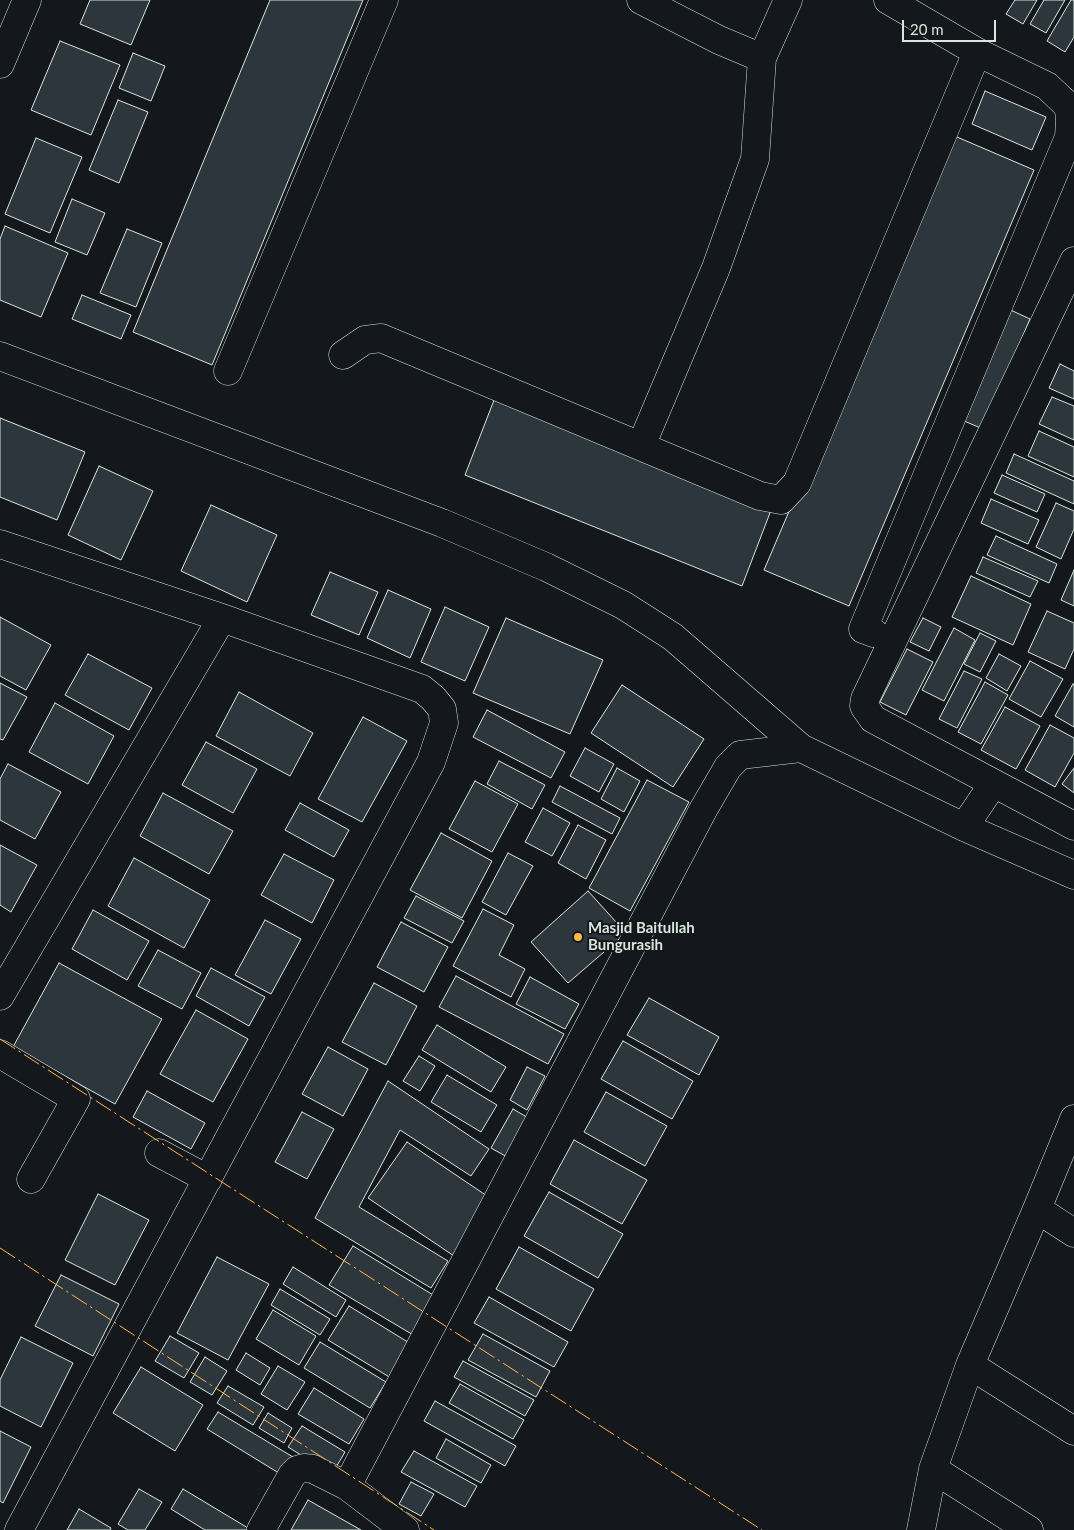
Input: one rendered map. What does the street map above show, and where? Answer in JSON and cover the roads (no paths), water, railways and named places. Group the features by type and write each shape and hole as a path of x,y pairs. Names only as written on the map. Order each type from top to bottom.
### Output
{"street":[{"path":"0,64 27,0"},
{"path":"228,371 384,0"},
{"path":"641,0 719,40 762,58"},
{"path":"641,446 716,268 755,158 762,58 788,0"},
{"path":"874,633 863,629 1069,137 1069,109 1047,86 977,52 888,0"},
{"path":"343,355 365,340 380,338 760,496 781,500 797,483 977,52"},
{"path":"1074,261 865,699 864,706 872,719 1074,826"},
{"path":"0,356 442,523 555,571 623,605 673,637 801,748 964,827 1074,875"},
{"path":"0,544 222,618 422,689 442,709 444,723 431,762 19,1530"},
{"path":"0,996 222,618"},
{"path":"347,1486 703,810 728,767 740,755 801,748"},
{"path":"964,827 993,784"},
{"path":"0,1054 76,1099 31,1179"},
{"path":"922,1530 933,1469 970,1365 1074,1118"},
{"path":"158,1153 208,1179"},
{"path":"1037,1209 1074,1233"},
{"path":"970,1365 1074,1431"},
{"path":"262,1530 292,1475 297,1470 304,1468 313,1469 347,1486 405,1530"},
{"path":"933,1469 1029,1530"}],"place":[{"name":"Masjid Baitullah Bungurasih","path":"578,937"}]}
